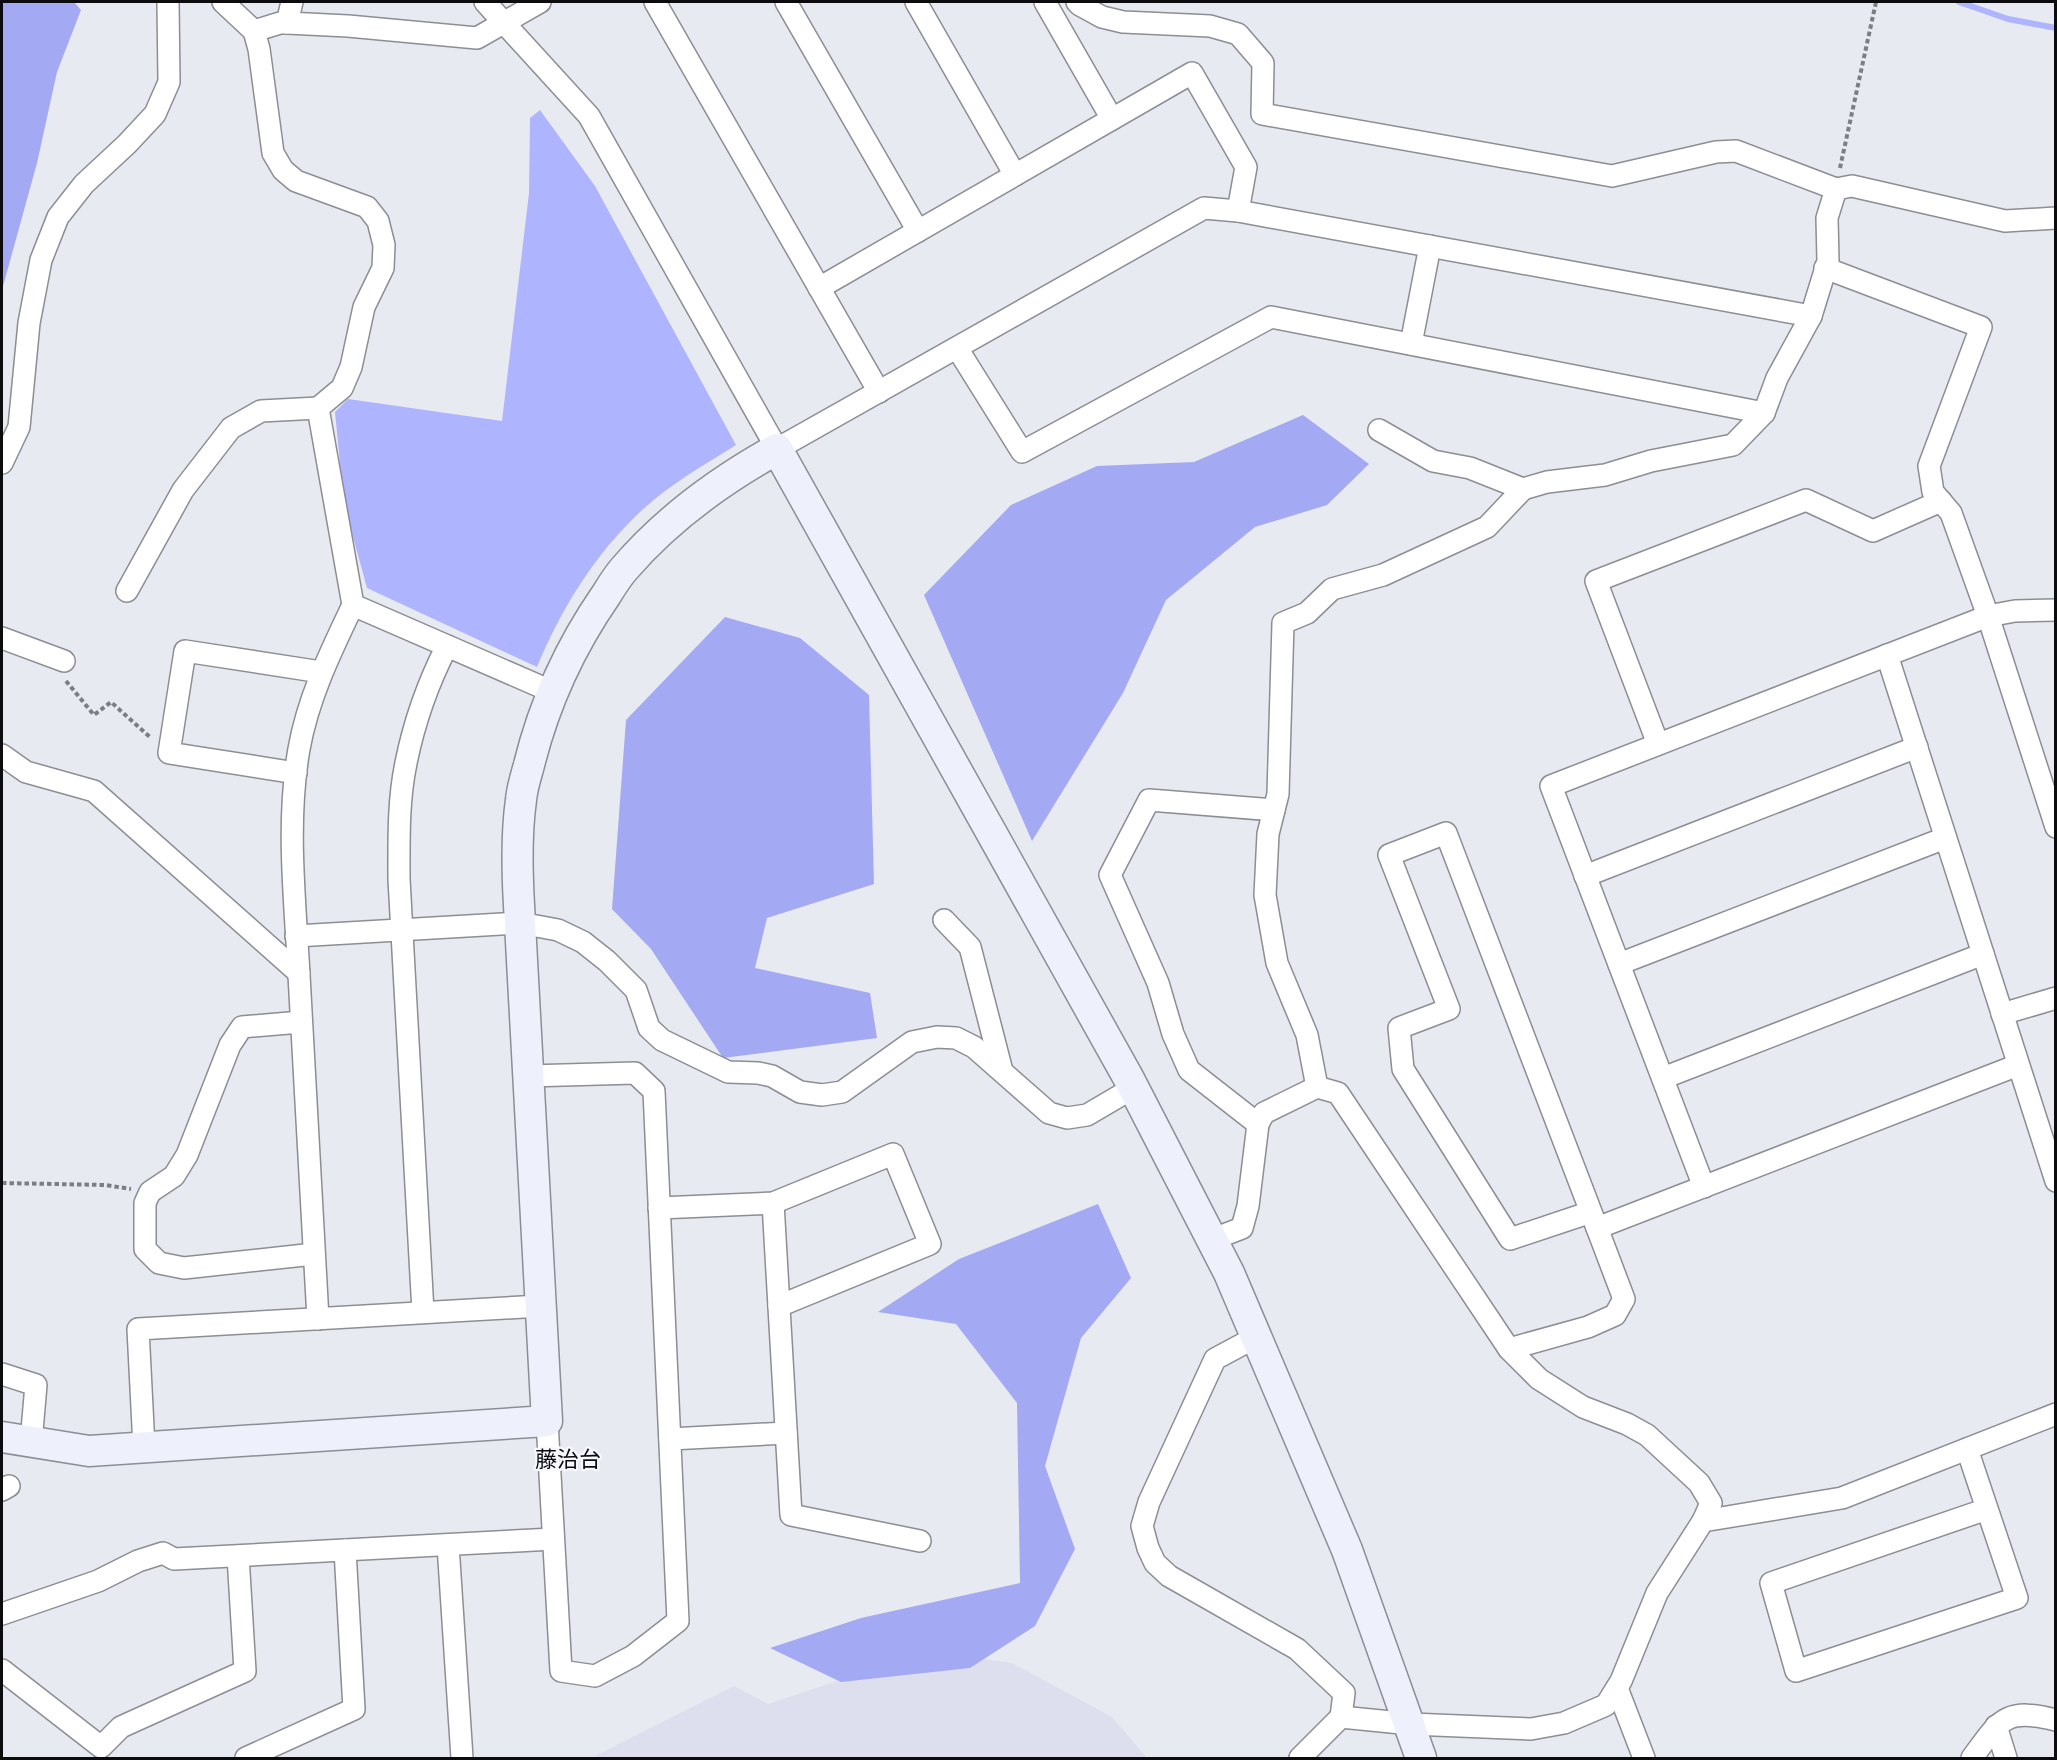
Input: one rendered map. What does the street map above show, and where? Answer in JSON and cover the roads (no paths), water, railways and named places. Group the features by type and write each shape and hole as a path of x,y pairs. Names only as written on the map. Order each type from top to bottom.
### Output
{"street":[{"path":"2,463 19,427 29,323 41,260 58,217 84,184 128,144 155,114 169,82 168,2"},
{"path":"127,591 183,490 231,428 261,411 318,408 342,388 351,367 364,307 383,268 384,245 378,221 368,207 296,181 284,170 273,153 259,49 254,31 223,2"},
{"path":"287,23 292,2"},
{"path":"485,2 589,116 777,448 1133,1088 1229,1273 1347,1550 1411,1724 1421,1758"},
{"path":"254,31 287,23 348,26 477,38 540,2"},
{"path":"655,2 879,392"},
{"path":"786,2 918,231"},
{"path":"916,2 1015,175"},
{"path":"1045,2 1112,119"},
{"path":"1077,2 1102,16 1123,22 1210,26 1238,34 1263,63 1262,114 1612,176 1716,152 1736,151 1836,189 1852,186 2005,221 2055,218"},
{"path":"819,288 1192,73 1246,167 1238,211"},
{"path":"1317,1087 1307,1035 1277,963 1264,895 1268,834 1278,794 1283,623 1307,613 1332,589 1383,575 1487,527 1523,489 1547,482 1605,475 1651,461 1733,445 1764,413 1777,378 1811,316 1827,261 1827,218 1836,189"},
{"path":"528,1076 635,1073 654,1090 678,1621 633,1656 595,1676 561,1671 528,1076 517,848 521,798 532,752 553,692 568,658 594,613 623,570 660,532 736,471 1204,208 1238,211 1811,316"},
{"path":"1411,344 1430,246"},
{"path":"1825,268 1981,327 1929,466 1933,492 1951,513 1988,616 2055,827"},
{"path":"957,348 1022,452 1271,317 1764,413"},
{"path":"318,408 353,605 321,672 299,748 293,798 293,878 318,1319"},
{"path":"1379,430 1433,461 1470,468 1523,489"},
{"path":"1658,744 1596,581 1806,500 1873,531 1941,501"},
{"path":"353,605 553,692"},
{"path":"1704,1186 1551,786 1988,616 2015,611 2055,610"},
{"path":"2,638 64,661"},
{"path":"423,1312 399,879 400,823 406,764 430,684 447,646"},
{"path":"296,773 169,753 185,651 321,672"},
{"path":"1887,655 2055,1181"},
{"path":"1585,876 1917,747"},
{"path":"2,755 26,772 94,791 299,973"},
{"path":"1258,1124 1189,1070 1173,1034 1158,983 1110,875 1149,800 1274,810"},
{"path":"1509,1349 1588,1327 1615,1315 1624,1299 1594,1220 1446,833 1389,855 1449,1009 1399,1028 1403,1069 1510,1239 1594,1220 1704,1186 2018,1065"},
{"path":"1619,964 1945,838"},
{"path":"944,920 970,947 1002,1071"},
{"path":"296,936 520,923 558,930 583,942 607,961 636,990 649,1028 662,1040 728,1071 772,1076 800,1092 822,1095 842,1092 912,1042 937,1036 956,1038 974,1047 1048,1113 1067,1118 1087,1115 1133,1088"},
{"path":"1663,1078 1983,954"},
{"path":"2002,1014 2055,998"},
{"path":"301,1022 242,1028 230,1045 187,1155 174,1176 150,1192 145,1203 145,1249 159,1263 184,1268 314,1254"},
{"path":"1211,1240 1242,1228 1248,1206 1258,1124 1264,1113 1317,1087 1338,1093 1509,1349 1539,1379 1583,1407 1647,1434 1699,1483 1711,1503 1703,1521 1657,1593 1617,1688 1606,1705 1564,1723 1531,1728 1411,1724 1341,1717"},
{"path":"659,1208 773,1203 893,1154 930,1244 778,1306"},
{"path":"773,1203 791,1515 920,1541"},
{"path":"144,1448 138,1329 541,1305"},
{"path":"1256,1337 1215,1359 1149,1502 1142,1526 1155,1563 1169,1576 1297,1649 1344,1693 1341,1717 1300,1758"},
{"path":"2,1374 36,1385 31,1442"},
{"path":"1703,1521 1842,1498 2055,1414"},
{"path":"2,1437 89,1451 547,1421"},
{"path":"670,1439 786,1433"},
{"path":"1967,1449 2017,1598 1796,1671 1771,1583 1987,1509"},
{"path":"2,1614 98,1581 138,1561 162,1553 174,1559 553,1539"},
{"path":"448,1545 462,1758"},
{"path":"246,1758 354,1709 345,1550"},
{"path":"2,1670 101,1747 121,1727 245,1671 238,1556"},
{"path":"1617,1688 1644,1758"},
{"path":"1972,1758 1996,1726 2017,1714 2035,1714 2055,1720"},
{"path":"1996,1726 2006,1758"}],"waterway":[{"path":"1959,2 2008,19 2056,28"}],"district":[{"name":"藤治台","path":"568,1459"}]}
